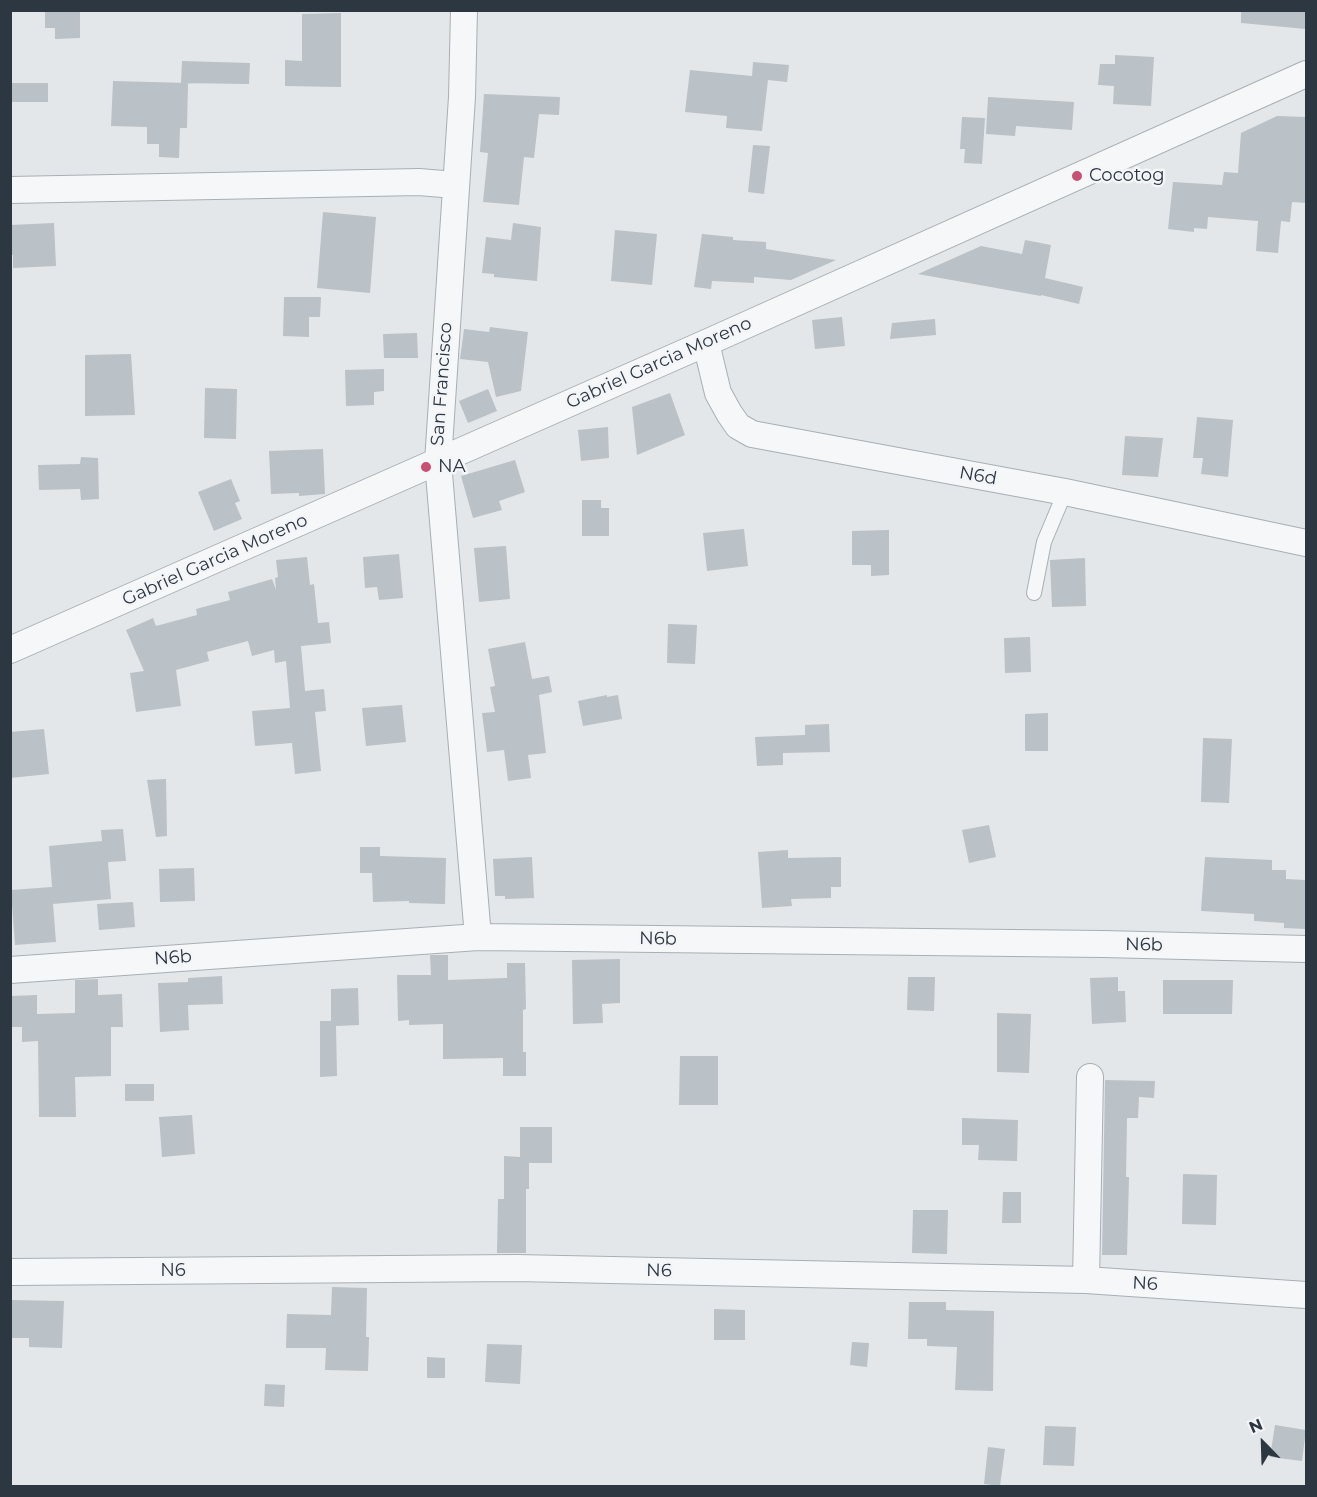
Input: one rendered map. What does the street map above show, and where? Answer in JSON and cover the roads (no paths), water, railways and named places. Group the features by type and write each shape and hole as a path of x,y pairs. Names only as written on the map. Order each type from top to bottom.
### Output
{"street":[{"name":"San Francisco","path":"464,10 462,97 438,462 478,937"},
{"name":"Gabriel Garcia Moreno","path":"10,650 706,343 1306,74"},
{"path":"10,190 419,182 455,185"},
{"name":"N6d","path":"706,343 718,393 738,426 752,434 1065,492 1306,543"},
{"name":"N6b","path":"10,970 478,937 1102,944 1306,949"},
{"path":"1086,1280 1090,1077"},
{"name":"N6","path":"10,1272 516,1268 1086,1280 1306,1295"}],"lane":[{"path":"1034,593 1044,542 1065,492"}],"place":[{"name":"Cocotog","path":"1077,176"},
{"name":"NA","path":"426,467"}]}
